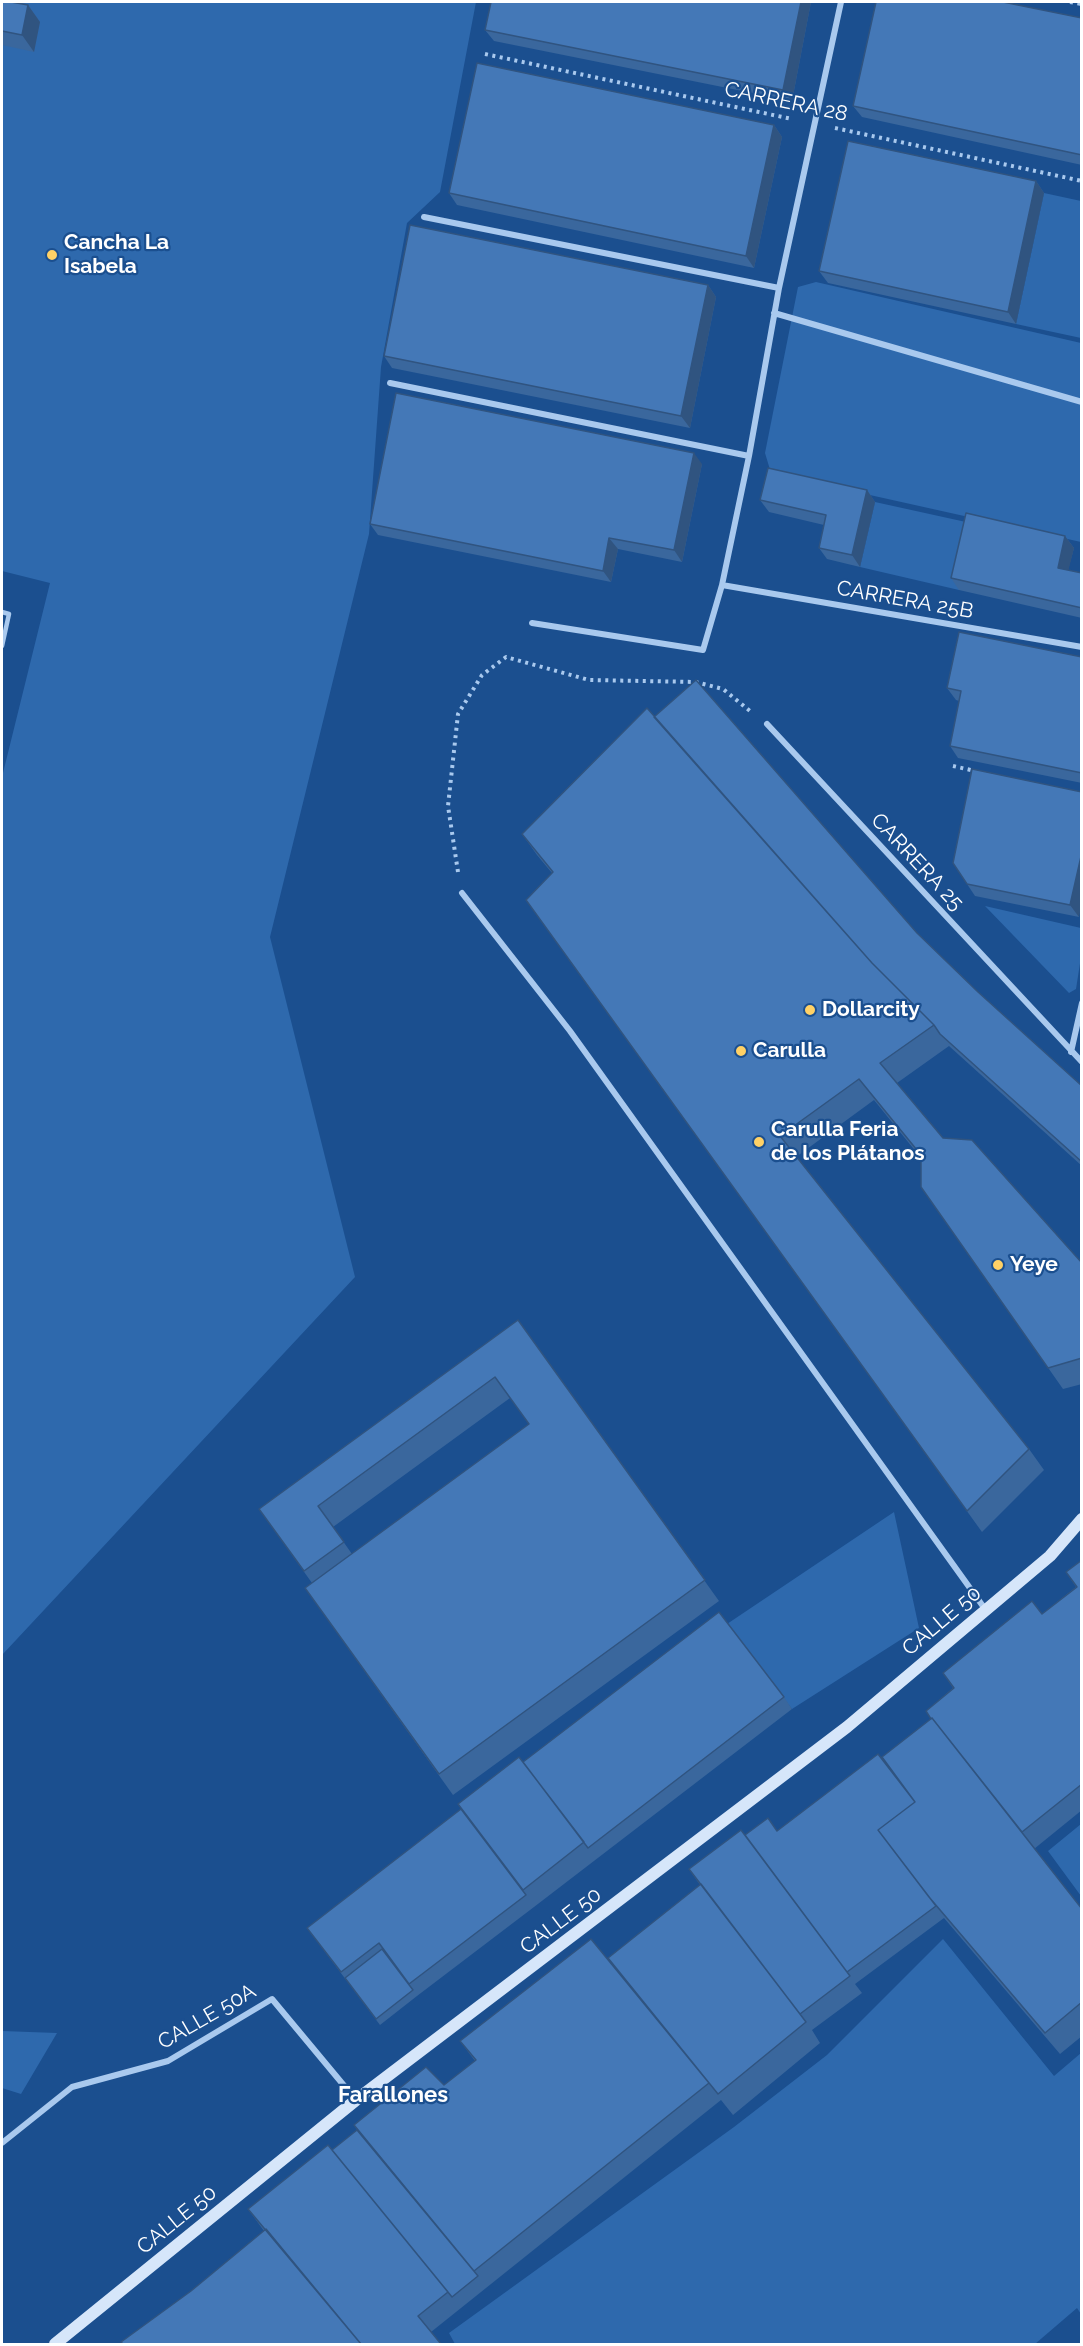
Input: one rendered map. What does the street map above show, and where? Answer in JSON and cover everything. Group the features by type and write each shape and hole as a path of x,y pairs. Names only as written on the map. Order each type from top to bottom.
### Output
{"street":[{"path":"532,623 703,650 722,585 778,288 841,2"},
{"path":"424,217 778,288"},
{"path":"774,314 1082,402"},
{"path":"390,384 748,456"},
{"name":"CARRERA 25B","path":"722,585 1082,647"},
{"name":"CARRERA 25","path":"767,724 1082,1062"},
{"path":"462,893 570,1031 986,1609"},
{"path":"1071,1052 1082,1003"},
{"name":"CALLE 50","path":"55,2344 356,2100 847,1727 1050,1556 1082,1519"},
{"name":"CALLE 50A","path":"2,2143 72,2087 168,2061 272,1999 356,2100"}],"lane":[{"path":"2,612 9,614 2,646"}],"path":[{"path":"1070,2 1082,4"},
{"name":"CARRERA 28","path":"485,54 1082,181"},
{"path":"462,893 448,806 458,714 482,675 506,657 589,680 696,682 723,689 767,724"},
{"path":"953,766 977,771"}],"shaded area":[{"path":"2,2 476,2 440,192 407,223 381,367 369,534 270,937 355,1277 2,1655 2,777 50,583 2,571"},
{"path":"1044,193 1081,201 1081,338 1016,324"},
{"path":"816,282 1081,343 1081,542 771,473 765,453 798,287"},
{"path":"875,502 975,524 959,590 860,567"},
{"path":"985,906 1081,928 1081,957 1076,989 1069,993"},
{"path":"894,1512 919,1628 792,1709 727,1624"},
{"path":"1081,1824 1081,1896 1048,1851"},
{"path":"943,1939 1054,2076 1081,2053 1081,2314 1077,2308 1035,2344 455,2344 449,2333 734,2127 827,2055"},
{"path":"2,2031 57,2033 21,2094 2,2088"}],"building":[{"path":"2,2 28,5 22,35 2,31"},
{"path":"491,2 801,2 783,90 485,30"},
{"path":"876,2 1003,2 1082,18 1082,155 853,106"},
{"path":"477,63 774,125 746,256 449,193"},
{"path":"848,141 1036,181 1008,312 819,271"},
{"path":"410,225 708,285 681,416 384,356"},
{"path":"396,393 694,453 674,550 609,538 603,571 370,524"},
{"path":"768,468 867,490 852,555 819,548 826,515 760,500"},
{"path":"966,513 1065,536 1058,568 1082,573 1082,608 951,578"},
{"path":"959,632 1082,657 1082,773 950,746 961,691 947,688"},
{"path":"696,680 917,933 1082,1086 1082,1162 940,1034 934,1025 872,963 654,717"},
{"name":"Carulla Feria de los Plátanos","path":"647,708 872,963 934,1025 880,1063 943,1138 972,1140 1082,1263 1082,1358 1048,1368 921,1187 921,1155 859,1079 780,1136 1029,1449 967,1511 526,900 553,872 522,834"},
{"path":"972,769 1082,792 1082,852 1070,905 967,884 953,863"},
{"path":"518,1320 705,1580 439,1774 305,1588 529,1424 495,1377 318,1506 344,1542 304,1571 259,1509"},
{"path":"1082,1560 1082,1784 1022,1832 926,1711 954,1688 943,1673 1032,1601 1042,1614 1077,1587 1066,1572"},
{"path":"719,1612 784,1697 588,1848 523,1762"},
{"path":"932,1718 1082,1909 1082,2002 1045,2033 929,1897 878,1830 915,1802 882,1757"},
{"path":"878,1754 915,1802 878,1830 936,1906 847,1972 745,1835 768,1818 777,1831"},
{"path":"519,1757 584,1842 523,1890 458,1804"},
{"path":"461,1809 526,1895 409,1984 379,1943 341,1972 307,1928"},
{"path":"741,1830 850,1976 800,2014 689,1869"},
{"path":"701,1884 806,2022 718,2094 608,1958"},
{"path":"591,1939 709,2083 474,2271 354,2125 426,2067 444,2085 476,2060 460,2041"},
{"path":"382,1949 413,1990 376,2019 345,1978"},
{"path":"357,2130 478,2276 452,2297 332,2150"},
{"path":"328,2145 448,2292 418,2316 441,2344 361,2344 248,2209"},
{"path":"266,2229 361,2344 123,2344 121,2342 191,2291"}],"place":[{"name":"Cancha La Isabela","path":"52,255"},
{"name":"Dollarcity","path":"810,1010"},
{"name":"Carulla","path":"741,1051"},
{"name":"Carulla Feria de los Plátanos","path":"759,1142"},
{"name":"Yeye","path":"998,1265"}],"district":[{"name":"Farallones","path":"393,2095"}]}
